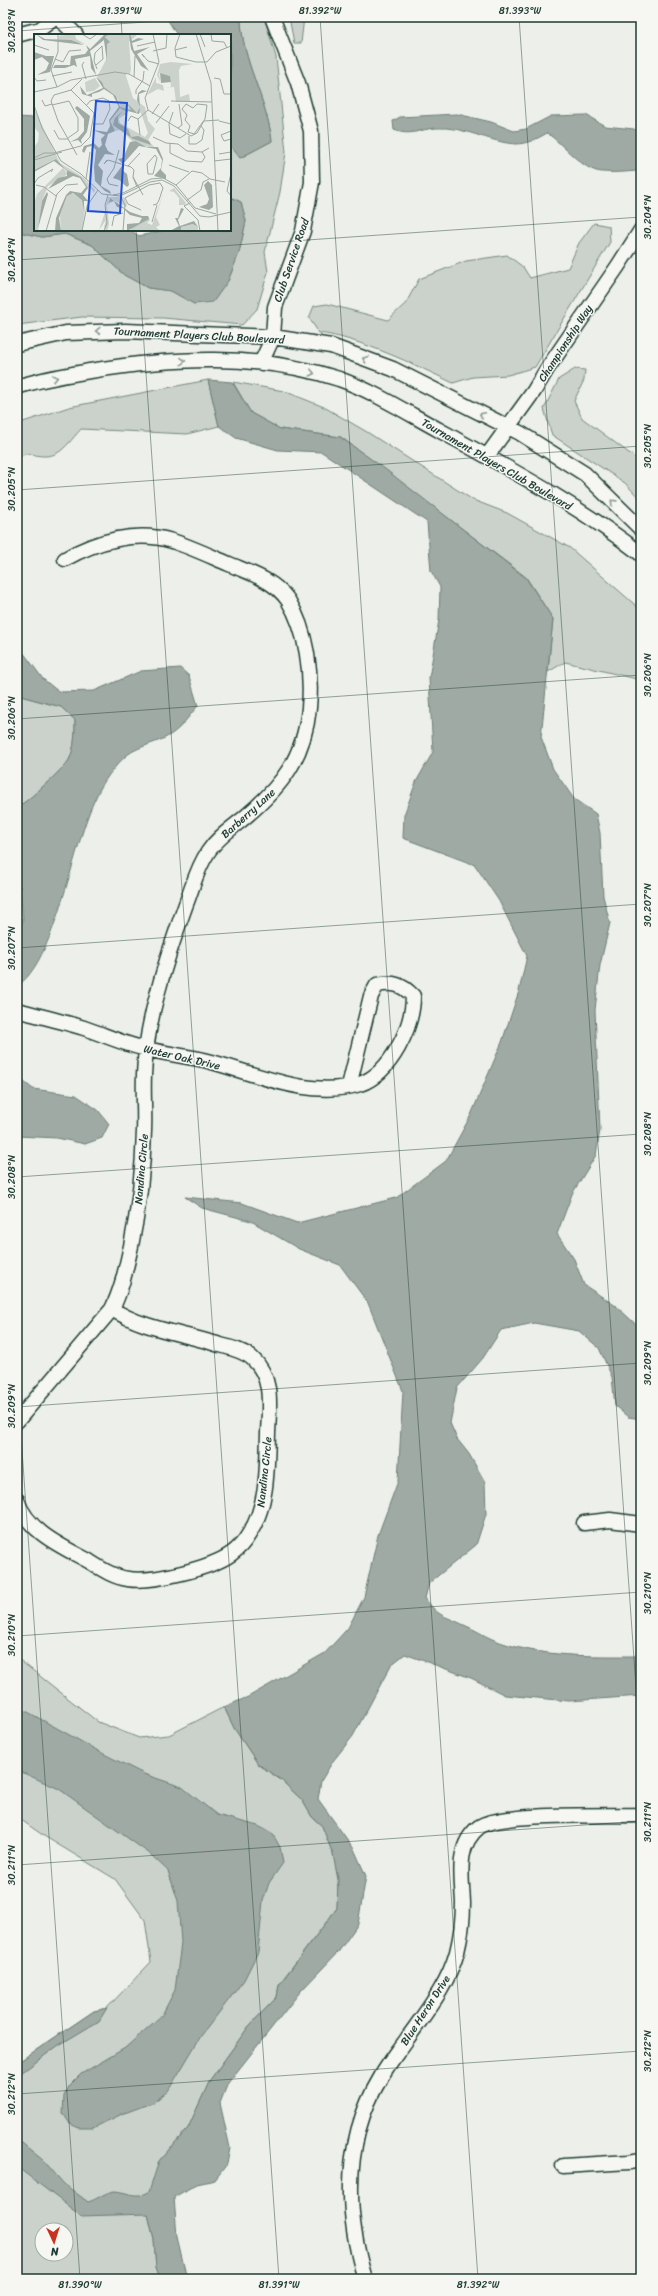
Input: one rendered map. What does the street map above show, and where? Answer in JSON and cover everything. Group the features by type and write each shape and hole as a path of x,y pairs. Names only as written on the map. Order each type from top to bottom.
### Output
{"street":[{"path":"17,35 40,29 57,17 75,34"},
{"name":"Club Service Road","path":"261,363 272,337 275,307 303,231 311,194 312,144 298,83 272,17"},
{"name":"Championship Way","path":"487,456 534,391 547,369 641,230"},
{"name":"Tournament Players Club Boulevard","path":"17,344 66,332 125,331 272,337 331,346 393,369 520,433 585,474 641,529"},
{"name":"Tournament Players Club Boulevard","path":"18,383 130,364 228,359 261,363 339,379 383,400 487,456 596,521 641,554"},
{"name":"Barberry Lane","path":"66,560 97,544 118,539 155,537 171,541 260,577 275,586 286,598 295,613 307,654 310,688 309,710 299,751 282,782 262,802 221,837 209,850 200,864 175,934 157,994 146,1049"},
{"name":"Water Oak Drive","path":"17,1010 84,1028 146,1049 204,1061 291,1084 327,1089 349,1086 360,1084 377,1075 391,1058 404,1036 413,1012 413,996 398,984 389,983 377,985 371,996 349,1086"},
{"name":"Nandina Circle","path":"17,1421 103,1321 112,1309 119,1295 126,1272 137,1213 144,1131 144,1074 146,1049"},
{"name":"Nandina Circle","path":"17,1500 26,1517 51,1540 114,1576 129,1579 158,1578 216,1562 237,1549 250,1534 258,1517 263,1498 268,1452 268,1386 259,1366 251,1358 237,1350 133,1320 112,1309"},
{"path":"584,1523 626,1520 641,1524"},
{"name":"Blue Heron Drive","path":"365,2279 357,2251 351,2204 351,2171 354,2146 369,2099 381,2076 437,1996 448,1975 457,1952 462,1924 461,1871 466,1843 480,1827 507,1818 641,1815"},
{"path":"562,2166 641,2160"}],"shaded area":[{"path":"166,17 241,17 245,49 265,110 272,141 240,158 231,146 231,34 176,34"},
{"path":"241,17 264,17 276,57 286,152 280,192 265,252 268,272 257,309 242,325 163,318 82,317 17,325 17,229 23,233 42,237 65,234 92,245 124,275 148,288 171,291 194,304 228,281 239,253 246,221 241,202 231,197 231,146 240,158 272,141 265,110 249,64 242,33"},
{"path":"289,17 304,17 301,43 294,43"},
{"path":"457,114 491,122 514,131 526,129 551,116 586,115 605,126 634,129 641,134 641,168 637,171 624,172 602,172 595,170 580,162 547,133 532,141 515,144 505,143 456,129 436,128 410,133 394,130 393,121 400,117"},
{"path":"17,117 34,118 34,231 132,231 139,236 162,231 231,231 231,197 241,202 246,221 239,253 228,281 213,302 194,304 171,291 148,288 124,275 92,245 65,234 42,237 23,233 17,229"},
{"path":"594,223 609,226 610,242 535,367 508,375 473,377 453,383 369,346 352,340 319,333 309,318 314,306 327,304 388,320 406,303 419,279 466,261 507,255 523,267 530,278 568,268 579,243"},
{"path":"575,369 585,370 584,380 574,401 582,418 641,462 641,500 625,483 552,435 544,409 559,379"},
{"path":"208,380 219,426 187,434 81,429 64,448 53,455 46,456 27,453 17,458 17,424 69,407"},
{"path":"208,380 232,382 251,413 280,429 340,437 385,469 526,578 553,619 541,737 553,769 574,799 596,814 600,833 603,896 610,923 600,965 595,1010 600,1130 596,1155 572,1194 557,1234 574,1259 584,1285 616,1306 641,1329 641,1419 628,1417 615,1406 612,1377 599,1348 579,1331 534,1323 501,1330 483,1358 457,1388 450,1423 457,1439 469,1454 485,1482 486,1514 476,1545 429,1583 425,1598 438,1613 492,1639 528,1650 566,1655 641,1656 641,1696 569,1701 505,1695 471,1678 405,1654 391,1665 353,1736 333,1761 321,1781 318,1799 354,1849 366,1876 358,1924 339,1951 300,1992 228,2083 220,2103 230,2148 227,2164 215,2180 197,2184 174,2197 177,2237 187,2279 160,2279 156,2268 154,2240 148,2214 81,2216 17,2167 17,2139 44,2161 64,2184 88,2202 112,2191 136,2195 149,2192 159,2161 188,2128 210,2080 249,2026 277,1997 279,1985 337,1908 338,1879 333,1854 322,1826 312,1817 302,1800 281,1780 258,1764 234,1728 224,1707 248,1697 325,1653 348,1628 364,1597 378,1535 398,1481 403,1391 368,1303 340,1265 299,1249 251,1221 202,1208 185,1197 242,1203 297,1223 396,1198 446,1161 471,1115 502,1042 519,991 527,956 499,901 475,865 403,838 404,815 416,782 433,752 429,678 439,620 440,587 431,571 427,522 322,452 278,450 236,438 219,426"},
{"path":"233,382 284,391 324,407 367,432 473,500 507,513 570,548 641,610 641,680 565,662 548,672 553,619 526,577 341,437 280,429 251,413"},
{"path":"17,644 43,679 59,692 94,691 141,671 180,668 189,676 198,706 173,733 127,755 105,780 88,817 54,924 44,949 33,970 20,984 17,982 17,934 23,921 20,886 17,883 17,807 44,785 69,760 74,745 75,720 61,707 17,695"},
{"path":"17,695 61,707 75,720 75,735 71,755 66,764 27,800 17,807"},
{"path":"17,1033 20,1034 19,1078 33,1089 76,1095 98,1110 109,1124 102,1138 85,1144 57,1138 18,1136 17,1145"},
{"path":"17,1658 98,1722 139,1738 169,1735 224,1707 234,1728 258,1764 281,1780 302,1800 312,1817 322,1826 333,1854 338,1879 337,1908 279,1984 277,1997 249,2026 210,2080 188,2128 159,2161 148,2214 154,2240 156,2268 160,2279 17,2279 17,2063 94,2011 107,2008 151,1962 145,1920 115,1879 44,1836 17,1817"},
{"path":"17,1706 102,1753 144,1774 182,1787 217,1815 258,1826 272,1833 280,1847 283,1863 269,1883 263,1901 258,1952 244,1980 201,2036 168,2091 154,2102 122,2114 93,2128 79,2128 70,2124 63,2113 64,2096 70,2085 81,2074 125,2048 162,2015 175,1990 181,1943 178,1901 168,1871 150,1854 59,1789 17,1770"},
{"path":"107,2008 99,2021 59,2045 17,2076 17,2063 94,2011"}]}
